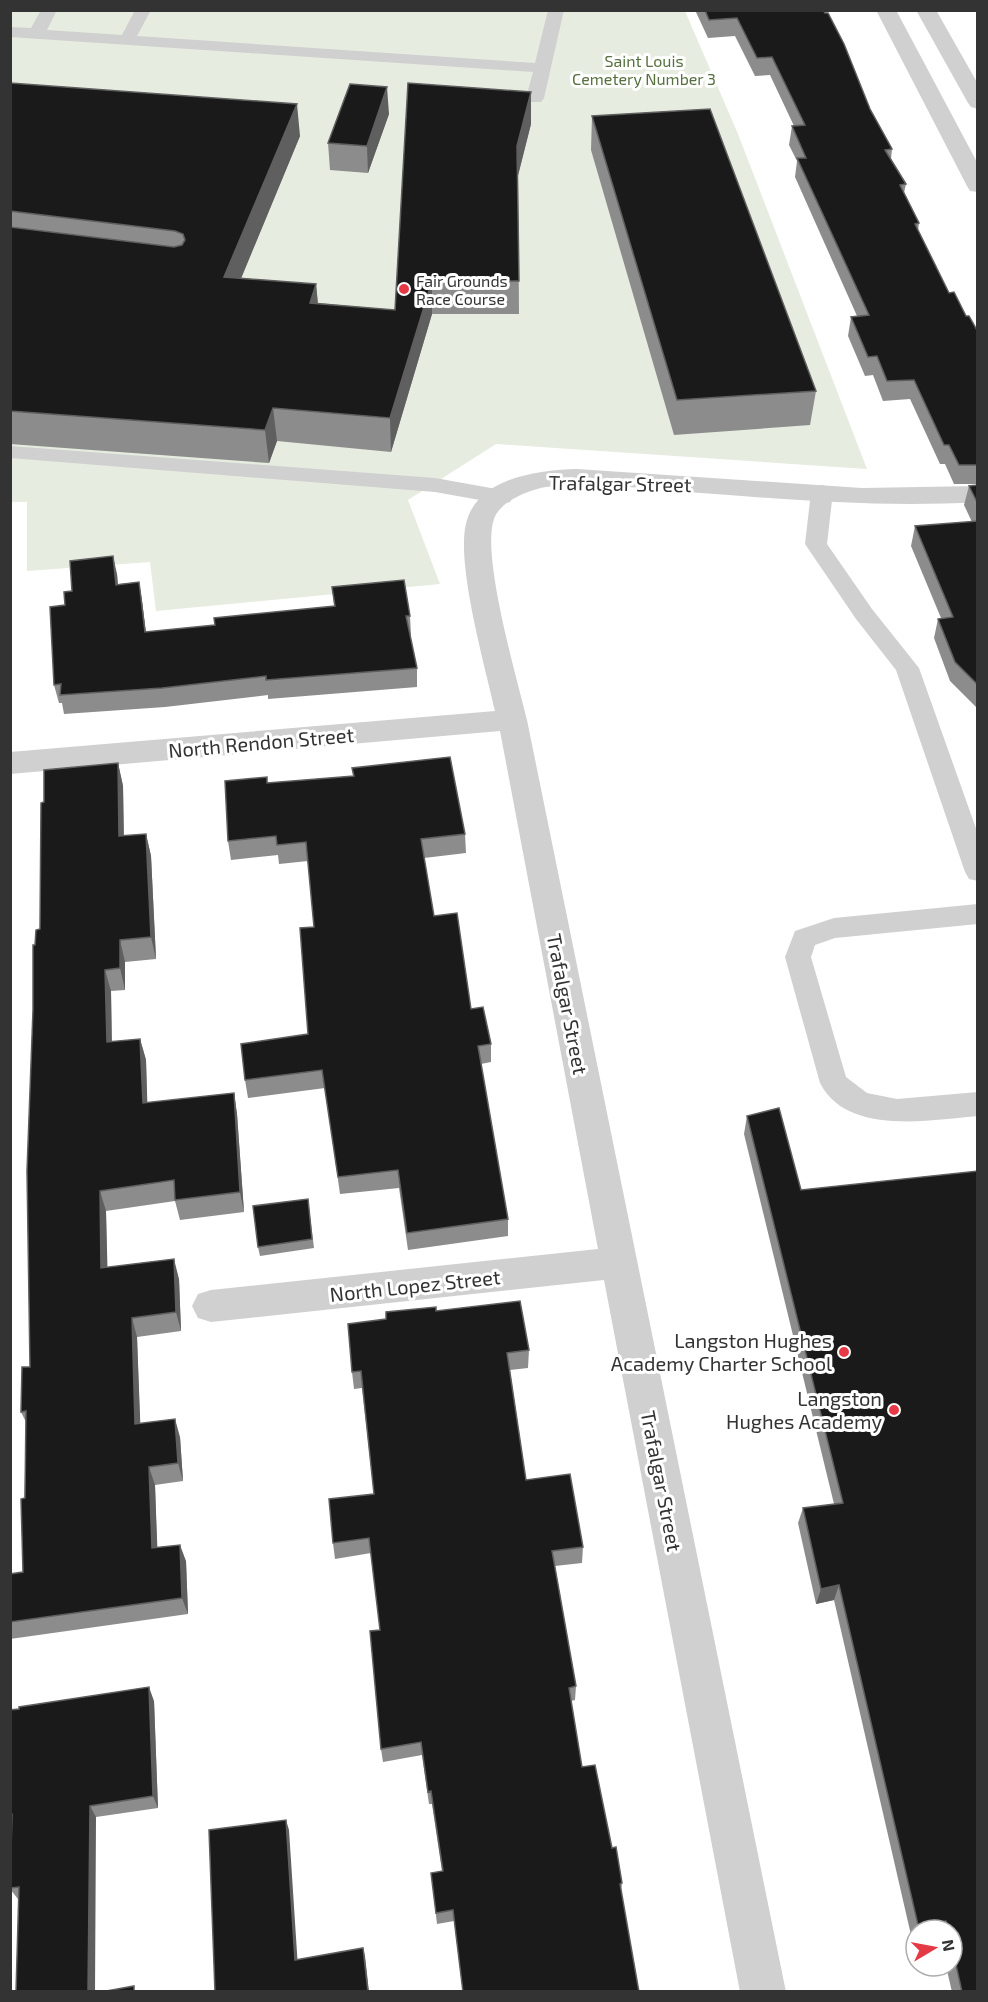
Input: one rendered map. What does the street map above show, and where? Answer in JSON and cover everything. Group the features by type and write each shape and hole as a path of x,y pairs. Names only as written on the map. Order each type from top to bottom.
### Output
{"street":[{"path":"886,10 978,186"},
{"path":"926,10 978,103"},
{"name":"Trafalgar Street","path":"763,1992 476,542 480,520 489,506 522,484 547,479 572,478 872,496 978,494"},
{"name":"North Rendon Street","path":"10,763 512,720"},
{"name":"North Lopez Street","path":"211,1306 620,1263"}],"lane":[{"path":"36,34 49,10"},
{"path":"127,40 143,10"},
{"path":"535,98 556,10"},
{"path":"10,33 542,68"},
{"path":"10,452 435,485 502,497"},
{"path":"822,492 816,544 864,615 907,668 978,872"},
{"path":"978,914 834,928 804,938 798,957 834,1083 859,1103 897,1111 978,1104"}],"green space":[{"name":"Fair Grounds Race Course","path":"11,10 685,11 738,134 867,469 496,444 408,500 440,584 156,611 150,562 27,571 27,502 11,502"}],"building":[{"path":"705,10 823,10 828,13 844,44 870,109 892,149 885,150 906,184 900,185 919,223 915,224 949,293 954,292 966,316 969,316 978,332 978,465 959,465 949,445 944,445 914,380 887,381 877,356 868,357 851,317 869,315 797,158 806,158 792,126 805,125 772,57 757,58 737,18 709,20"},
{"path":"10,83 297,104 224,277 316,284 310,303 395,310 408,83 531,92 517,146 519,281 432,281 390,418 273,408 265,430 10,411 10,227 174,247 182,245 185,240 183,234 175,231 10,211"},
{"path":"350,84 387,87 367,146 328,143"},
{"path":"710,109 816,391 677,400 592,116"},
{"path":"978,485 978,504 969,486"},
{"path":"978,521 978,685 955,662 938,619 953,617 915,526"},
{"path":"113,556 116,585 139,582 145,632 215,625 214,618 335,606 332,587 404,580 410,616 406,616 417,668 266,680 266,676 162,688 60,695 61,684 54,685 50,607 65,605 64,592 72,591 70,561"},
{"path":"450,757 465,834 421,839 434,916 457,913 471,1009 483,1007 491,1044 478,1046 508,1219 407,1233 398,1170 338,1177 322,1070 245,1080 241,1044 308,1034 300,928 314,927 306,842 277,845 276,836 228,841 225,781 267,777 267,783 354,776 352,768"},
{"path":"118,763 119,836 146,834 151,937 120,940 120,968 105,970 107,1042 140,1039 143,1103 234,1093 240,1192 175,1200 174,1180 100,1191 101,1268 174,1259 176,1312 132,1318 135,1424 175,1419 178,1463 149,1467 152,1548 180,1545 182,1598 10,1622 10,1574 23,1572 21,1499 25,1498 26,1411 21,1412 22,1367 30,1367 27,1171 33,945 35,945 36,930 40,929 41,803 44,802 44,770"},
{"name":"Langston Hughes Academy","path":"779,1108 801,1190 978,1171 978,1992 962,1992 959,1978 964,1978 964,1918 916,1918 839,1585 821,1589 803,1508 843,1503 747,1116"},
{"path":"308,1199 312,1239 258,1247 253,1206"},
{"path":"520,1301 529,1350 507,1353 526,1480 570,1474 583,1547 552,1551 576,1686 569,1688 582,1767 595,1765 612,1848 616,1847 622,1883 620,1884 639,1992 463,1992 453,1910 436,1913 431,1873 443,1871 421,1742 381,1749 370,1631 380,1630 369,1538 333,1543 329,1499 374,1494 361,1371 352,1372 348,1324 386,1319 386,1312 436,1307 436,1311"},
{"path":"149,1687 153,1796 90,1806 88,1992 16,1992 19,1887 10,1888 12,1814 10,1814 10,1710"},
{"path":"286,1820 295,1960 363,1948 368,1992 215,1992 209,1830"},
{"path":"134,1986 134,1992 101,1992"}],"place":[{"name":"Fair Grounds Race Course","path":"404,289"},
{"name":"Langston Hughes Academy Charter School","path":"844,1352"},
{"name":"Langston Hughes Academy","path":"894,1410"}],"park label":[{"name":"Saint Louis Cemetery Number 3","path":"644,69"}]}
